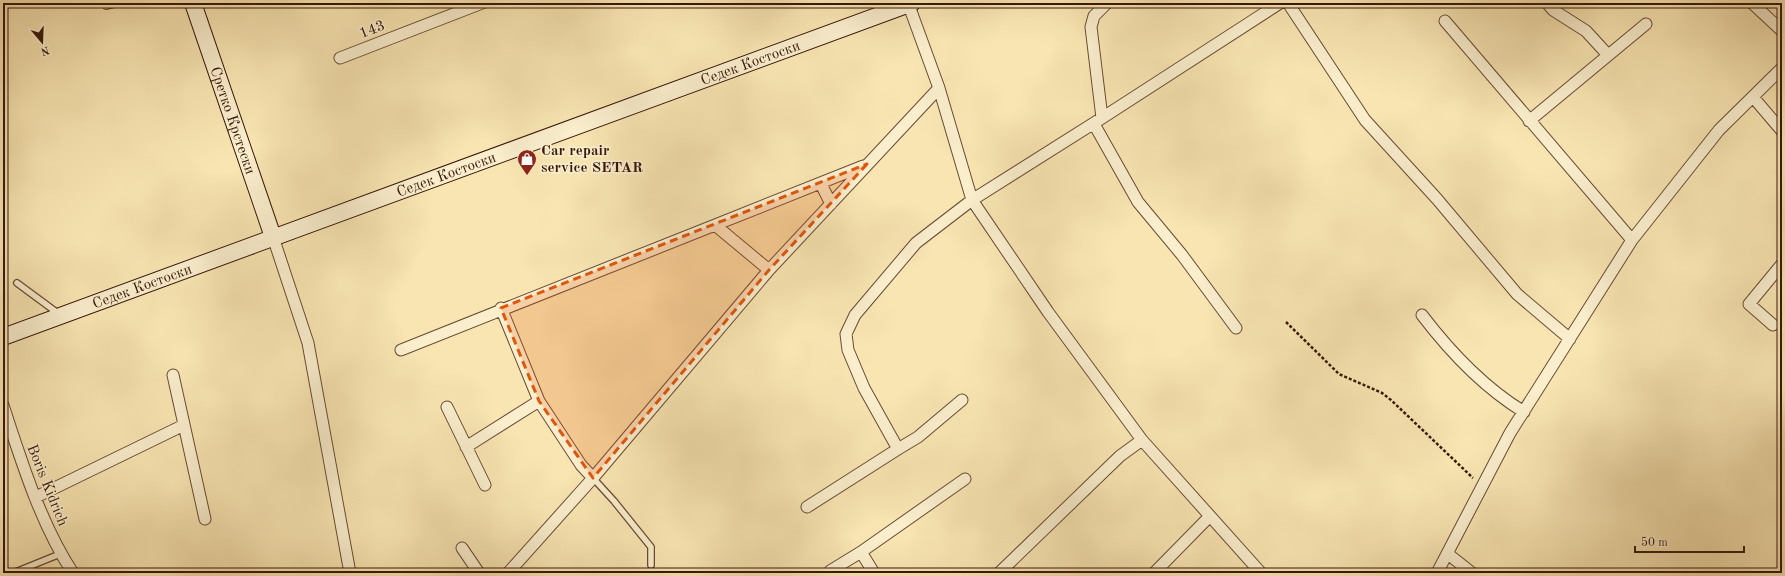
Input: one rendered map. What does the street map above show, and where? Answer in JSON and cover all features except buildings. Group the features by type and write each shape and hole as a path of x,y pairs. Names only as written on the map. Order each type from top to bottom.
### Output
{"main road":[{"name":"Сретко Крстески","path":"192,3 273,237"},
{"name":"Седек Костоски","path":"3,337 910,3"}],"street":[{"name":"143","path":"340,58 466,6 482,3"},
{"path":"910,3 939,88 972,200 1048,312 1142,440 1261,573"},
{"path":"1107,3 1094,16 1091,27 1098,121 1138,202 1182,255 1236,328"},
{"path":"898,449 864,388 848,350 846,334 855,315 916,243 972,200 1098,121 1280,3"},
{"path":"1288,3 1365,120 1437,199 1517,294 1570,339"},
{"path":"1547,3 1554,10 1586,31 1608,55"},
{"path":"1752,3 1782,31"},
{"path":"1445,21 1632,240"},
{"path":"1529,121 1646,24"},
{"path":"1437,573 1510,433 1632,240 1720,130 1782,68"},
{"path":"508,573 593,478 769,270 939,88"},
{"path":"1753,97 1782,131"},
{"path":"401,350 502,308 821,184 867,164"},
{"path":"821,184 830,204"},
{"path":"715,225 769,270"},
{"path":"273,237 308,344 350,573"},
{"path":"1773,324 1749,304 1782,264"},
{"path":"502,308 539,401 581,465 593,478"},
{"path":"1422,315 1444,345 1478,378 1504,399 1524,412"},
{"path":"173,375 205,519"},
{"path":"807,507 918,437 962,400"},
{"path":"466,447 539,401"},
{"name":"Boris Kidrich","path":"3,405 24,471 60,554 73,573"},
{"path":"447,407 485,485"},
{"path":"36,497 184,425"},
{"path":"1000,573 1120,456 1142,440"},
{"path":"830,571 861,552 965,479"},
{"path":"1154,573 1210,516"},
{"path":"462,548 479,573"},
{"path":"861,552 874,573"},
{"path":"1448,554 1472,573"}],"lane":[{"path":"105,3 106,6 118,3"},
{"path":"17,283 61,316"},
{"path":"593,478 614,501 651,547 651,566"},
{"path":"13,573 60,554"}],"path":[{"path":"1286,322 1339,374 1382,393 1391,400 1482,486"}],"highlighted area":[{"path":"867,164 769,270 593,478 539,401 501,308"}],"place":[{"name":"Car repair service SETAR","path":"527,176"}]}
